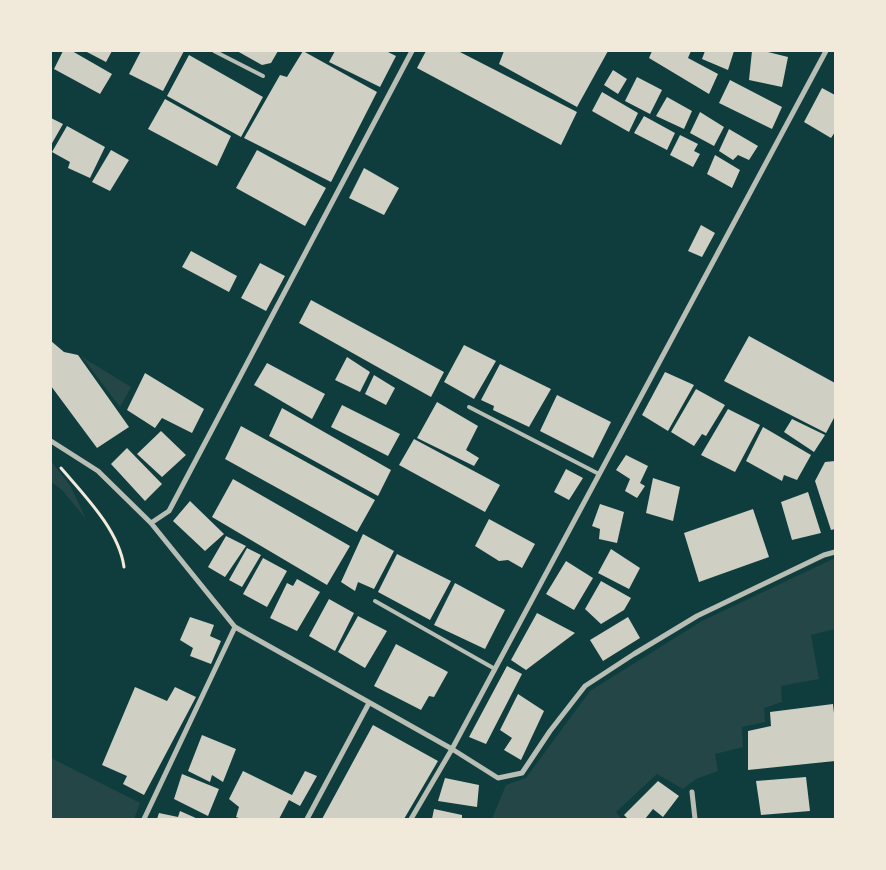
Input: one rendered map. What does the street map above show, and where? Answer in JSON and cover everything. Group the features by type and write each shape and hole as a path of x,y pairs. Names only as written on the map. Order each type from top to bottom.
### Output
{"street":[{"path":"151,523 169,511 412,51"},
{"path":"411,819 452,749 826,51"},
{"path":"51,441 98,471 151,523 235,627 452,749 498,778 522,773 550,731 585,686 697,616 824,555 835,552"},
{"path":"144,819 235,627"},
{"path":"307,819 369,703"},
{"path":"692,792 695,819"}],"lane":[{"path":"214,51 263,76"},
{"path":"469,407 599,474"},
{"path":"375,601 495,669"}],"path":[{"path":"58,464 98,512 122,554 124,567"}],"shaded area":[{"path":"82,357 131,387 120,407"},
{"path":"51,461 70,485 86,519 62,490 51,482"},
{"path":"835,558 835,629 811,635 819,679 781,686 782,702 764,708 765,722 742,727 743,747 715,754 718,771 696,779 683,789 657,774 616,812 621,819 492,819 506,785 526,778 590,691 702,621"},
{"path":"51,758 140,803 134,819 51,819"}],"building":[{"path":"63,51 72,51 112,74 100,94 54,69"},
{"path":"85,51 112,51 106,62"},
{"path":"141,51 184,51 163,91 129,74"},
{"path":"237,51 278,51 271,63 262,65"},
{"path":"303,51 377,92 331,182 244,138 280,75 287,77"},
{"path":"335,51 386,51 396,56 380,87 329,62"},
{"path":"426,51 458,51 577,112 561,145 417,68"},
{"path":"504,51 608,51 577,107 499,64"},
{"path":"652,51 691,51 688,58 718,74 709,94 649,58"},
{"path":"705,51 734,51 728,70 702,59"},
{"path":"752,51 764,51 788,57 782,87 749,80"},
{"path":"189,55 263,97 241,137 167,96"},
{"path":"613,70 627,79 618,94 604,85"},
{"path":"637,77 662,90 650,114 625,101"},
{"path":"730,80 782,107 772,129 719,103"},
{"path":"822,88 835,95 835,132 831,138 804,122"},
{"path":"602,92 638,113 629,132 592,111"},
{"path":"667,97 692,111 684,129 656,116"},
{"path":"165,99 231,136 217,166 148,129"},
{"path":"700,112 724,127 714,146 690,133"},
{"path":"644,116 675,133 667,150 634,133"},
{"path":"51,118 63,124 51,145"},
{"path":"67,126 105,147 90,178 68,168 70,162 52,152"},
{"path":"729,129 758,146 749,160 738,155 733,160 719,151"},
{"path":"680,135 698,144 694,151 700,154 693,167 670,155"},
{"path":"111,150 129,160 110,191 92,182"},
{"path":"257,150 326,188 305,226 236,188"},
{"path":"715,155 740,170 732,188 707,174"},
{"path":"364,168 399,188 384,215 349,198"},
{"path":"701,225 715,233 702,257 688,251"},
{"path":"191,251 237,276 229,292 182,267"},
{"path":"260,263 285,276 266,311 241,298"},
{"path":"311,300 444,372 431,397 299,323"},
{"path":"749,336 835,383 835,416 826,433 724,381"},
{"path":"51,341 64,352 78,355 129,427 97,448 51,386"},
{"path":"464,345 496,361 474,399 444,382"},
{"path":"347,357 370,372 360,392 335,380"},
{"path":"267,363 325,394 312,419 254,385"},
{"path":"500,364 551,389 529,427 493,410 494,406 481,400"},
{"path":"665,372 694,385 668,431 642,415"},
{"path":"145,373 204,409 192,433 162,418 155,428 127,410"},
{"path":"374,375 395,388 386,405 365,394"},
{"path":"696,389 725,405 706,436 702,434 694,446 671,432"},
{"path":"557,395 611,422 593,458 540,431"},
{"path":"437,402 478,426 466,450 479,458 474,466 417,438"},
{"path":"342,405 400,434 388,456 331,427"},
{"path":"282,408 391,470 378,496 269,436"},
{"path":"728,409 760,425 735,472 701,455"},
{"path":"792,419 825,435 814,452 784,432"},
{"path":"241,426 375,500 357,532 225,459"},
{"path":"763,427 811,455 797,480 784,475 782,481 746,461"},
{"path":"161,431 186,455 162,477 137,454"},
{"path":"414,439 500,485 485,512 399,465"},
{"path":"127,448 162,484 145,501 111,464"},
{"path":"626,455 648,466 640,483 645,486 637,498 625,491 630,479 616,470"},
{"path":"835,461 835,529 831,530 815,481 825,462"},
{"path":"566,469 583,478 569,500 554,492"},
{"path":"653,478 680,487 673,521 646,513"},
{"path":"233,479 350,546 327,585 212,517"},
{"path":"808,492 821,533 792,540 781,502"},
{"path":"190,501 224,534 205,551 173,521"},
{"path":"600,504 624,512 617,543 599,539 600,529 592,526"},
{"path":"753,509 769,557 699,582 684,533"},
{"path":"489,519 535,544 522,568 508,560 499,561 475,546"},
{"path":"363,534 394,551 374,589 358,582 355,591 341,582"},
{"path":"226,536 246,546 225,577 208,567"},
{"path":"247,548 261,555 242,587 229,580"},
{"path":"611,549 640,568 629,589 598,573"},
{"path":"397,554 451,581 430,620 378,592"},
{"path":"263,558 287,571 267,607 243,594"},
{"path":"566,561 593,578 574,610 546,594"},
{"path":"297,579 320,592 297,631 270,618 287,583 293,586"},
{"path":"601,581 631,598 624,610 601,624 585,609"},
{"path":"455,583 505,610 485,649 434,625"},
{"path":"329,599 354,613 335,651 309,636"},
{"path":"537,613 575,633 526,670 511,660"},
{"path":"358,616 387,631 365,668 338,652"},
{"path":"190,617 214,625 210,636 221,641 211,664 190,656 193,648 180,640"},
{"path":"628,617 640,638 603,661 590,640"},
{"path":"396,644 448,672 434,697 429,696 421,710 374,686"},
{"path":"507,666 522,674 486,744 469,737"},
{"path":"135,687 167,701 175,687 196,697 144,795 123,784 127,776 102,765"},
{"path":"518,694 544,711 521,760 504,750 512,738 500,730"},
{"path":"833,704 835,761 748,770 748,731 771,726 770,712"},
{"path":"373,725 438,761 404,819 322,819"},
{"path":"202,735 236,749 223,782 212,775 210,782 188,771"},
{"path":"243,771 292,795 305,771 317,776 300,806 289,800 279,819 241,819 236,817 239,807 229,799"},
{"path":"182,774 219,789 208,816 174,799"},
{"path":"806,777 810,811 761,815 756,781"},
{"path":"445,778 479,785 477,807 438,801"},
{"path":"658,781 679,796 663,817 653,809 645,819 628,819 624,815"},
{"path":"434,809 462,815 462,819 432,819"},
{"path":"180,811 198,819 157,819 159,813 178,817"}]}
